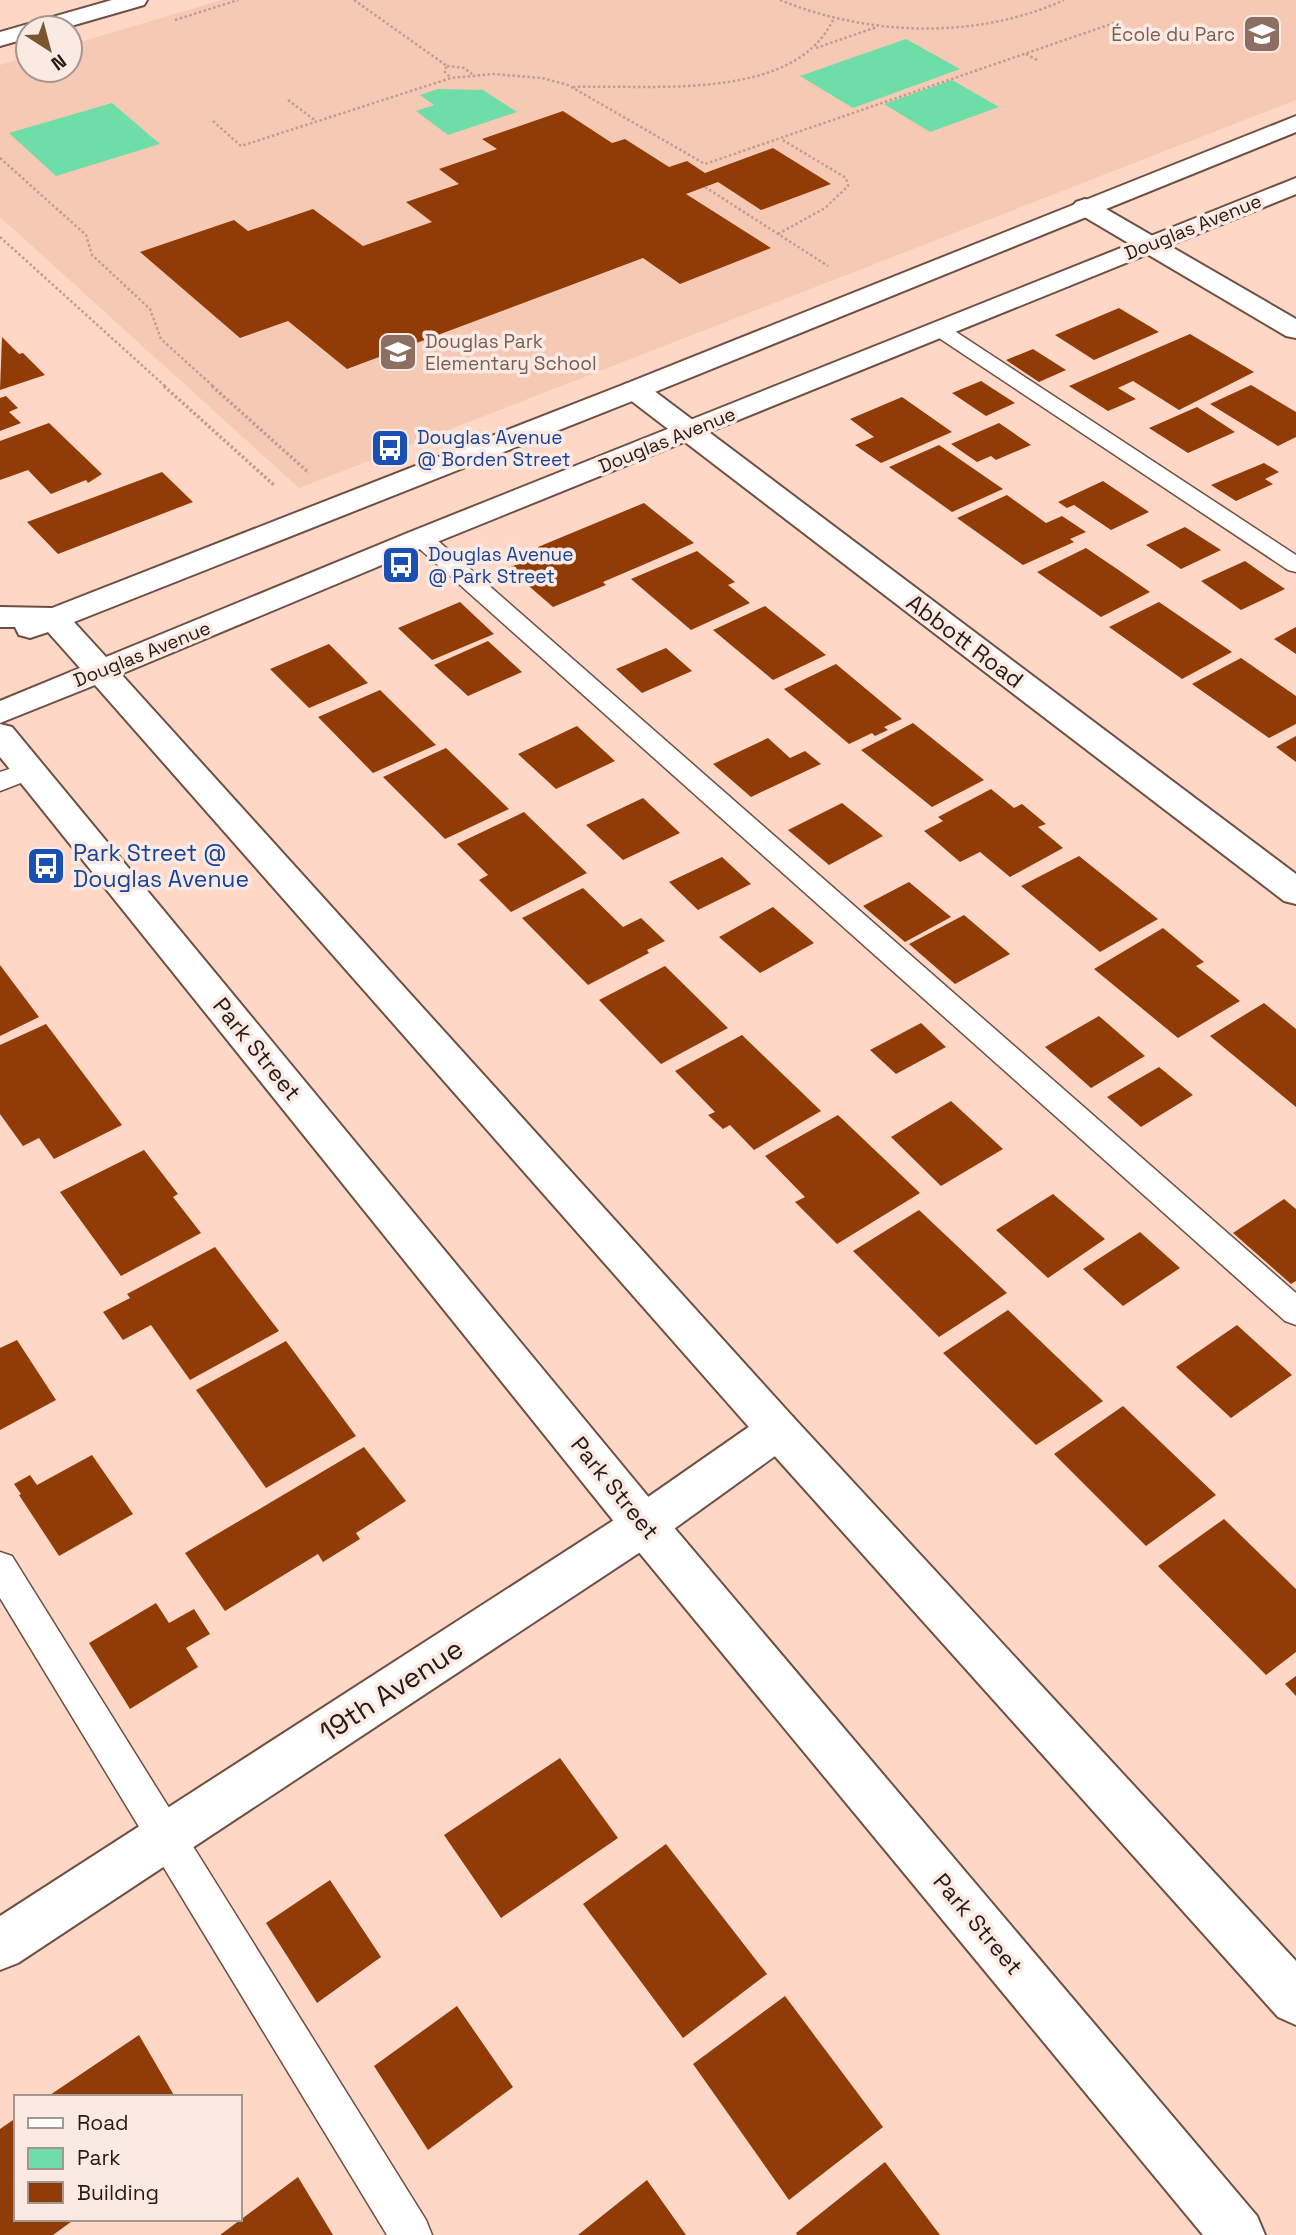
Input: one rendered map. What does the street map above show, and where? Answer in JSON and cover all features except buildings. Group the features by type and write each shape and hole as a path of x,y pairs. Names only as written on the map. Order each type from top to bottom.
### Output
{"street":[{"path":"84,15 136,0"},
{"path":"0,640 635,390 1296,123"},
{"name":"Douglas Avenue","path":"0,713 421,538 1296,185"},
{"path":"1084,207 1296,330"},
{"name":"Abbott Road","path":"635,390 1296,891"},
{"path":"0,617 53,618 778,1430 1296,1999"},
{"name":"Park Street","path":"0,735 15,776 1238,2235"},
{"name":"19th Avenue","path":"0,1945 644,1525 778,1430"}],"lane":[{"path":"940,330 1296,565"},
{"path":"421,538 1296,1312"},
{"path":"0,1567 411,2235"}],"path":[{"path":"354,0 447,66 464,68 473,75"},
{"path":"780,0 797,9 833,20 905,28 980,24 1030,13 1064,0"},
{"path":"812,49 823,39 833,20"},
{"path":"697,167 1114,23"},
{"path":"573,88 739,80 775,70 812,49 878,27"},
{"path":"1100,28 1108,32"},
{"path":"1026,54 1037,60"},
{"path":"447,66 444,71 451,78"},
{"path":"213,121 241,146 451,78 473,75 541,78 573,88 705,164"},
{"path":"288,100 317,122"},
{"path":"778,234 803,221 842,194 848,186 846,178 780,139"},
{"path":"0,159 86,235 92,255 150,309 161,339 344,504"},
{"path":"705,187 870,294"},
{"path":"0,237 309,518"}],"shaded area":[{"name":"Douglas Park Elementary School","path":"222,0 1296,0 1296,100 299,488 0,217 0,65 14,61 14,84 84,84 84,41"}],"green space":[{"path":"906,39 960,69 853,108 800,76"},
{"path":"952,80 999,107 930,132 884,104"},
{"path":"438,89 483,90 517,112 448,135 416,111 434,105 420,95"},
{"path":"112,103 160,144 56,176 9,133"}],"place":[{"name":"École du Parc","path":"1262,34"},
{"name":"Douglas Park Elementary School","path":"398,352"},
{"name":"Douglas Avenue @ Borden Street","path":"390,448"},
{"name":"Douglas Avenue @ Park Street","path":"401,565"},
{"name":"Park Street @ Douglas Avenue","path":"46,866"}]}
